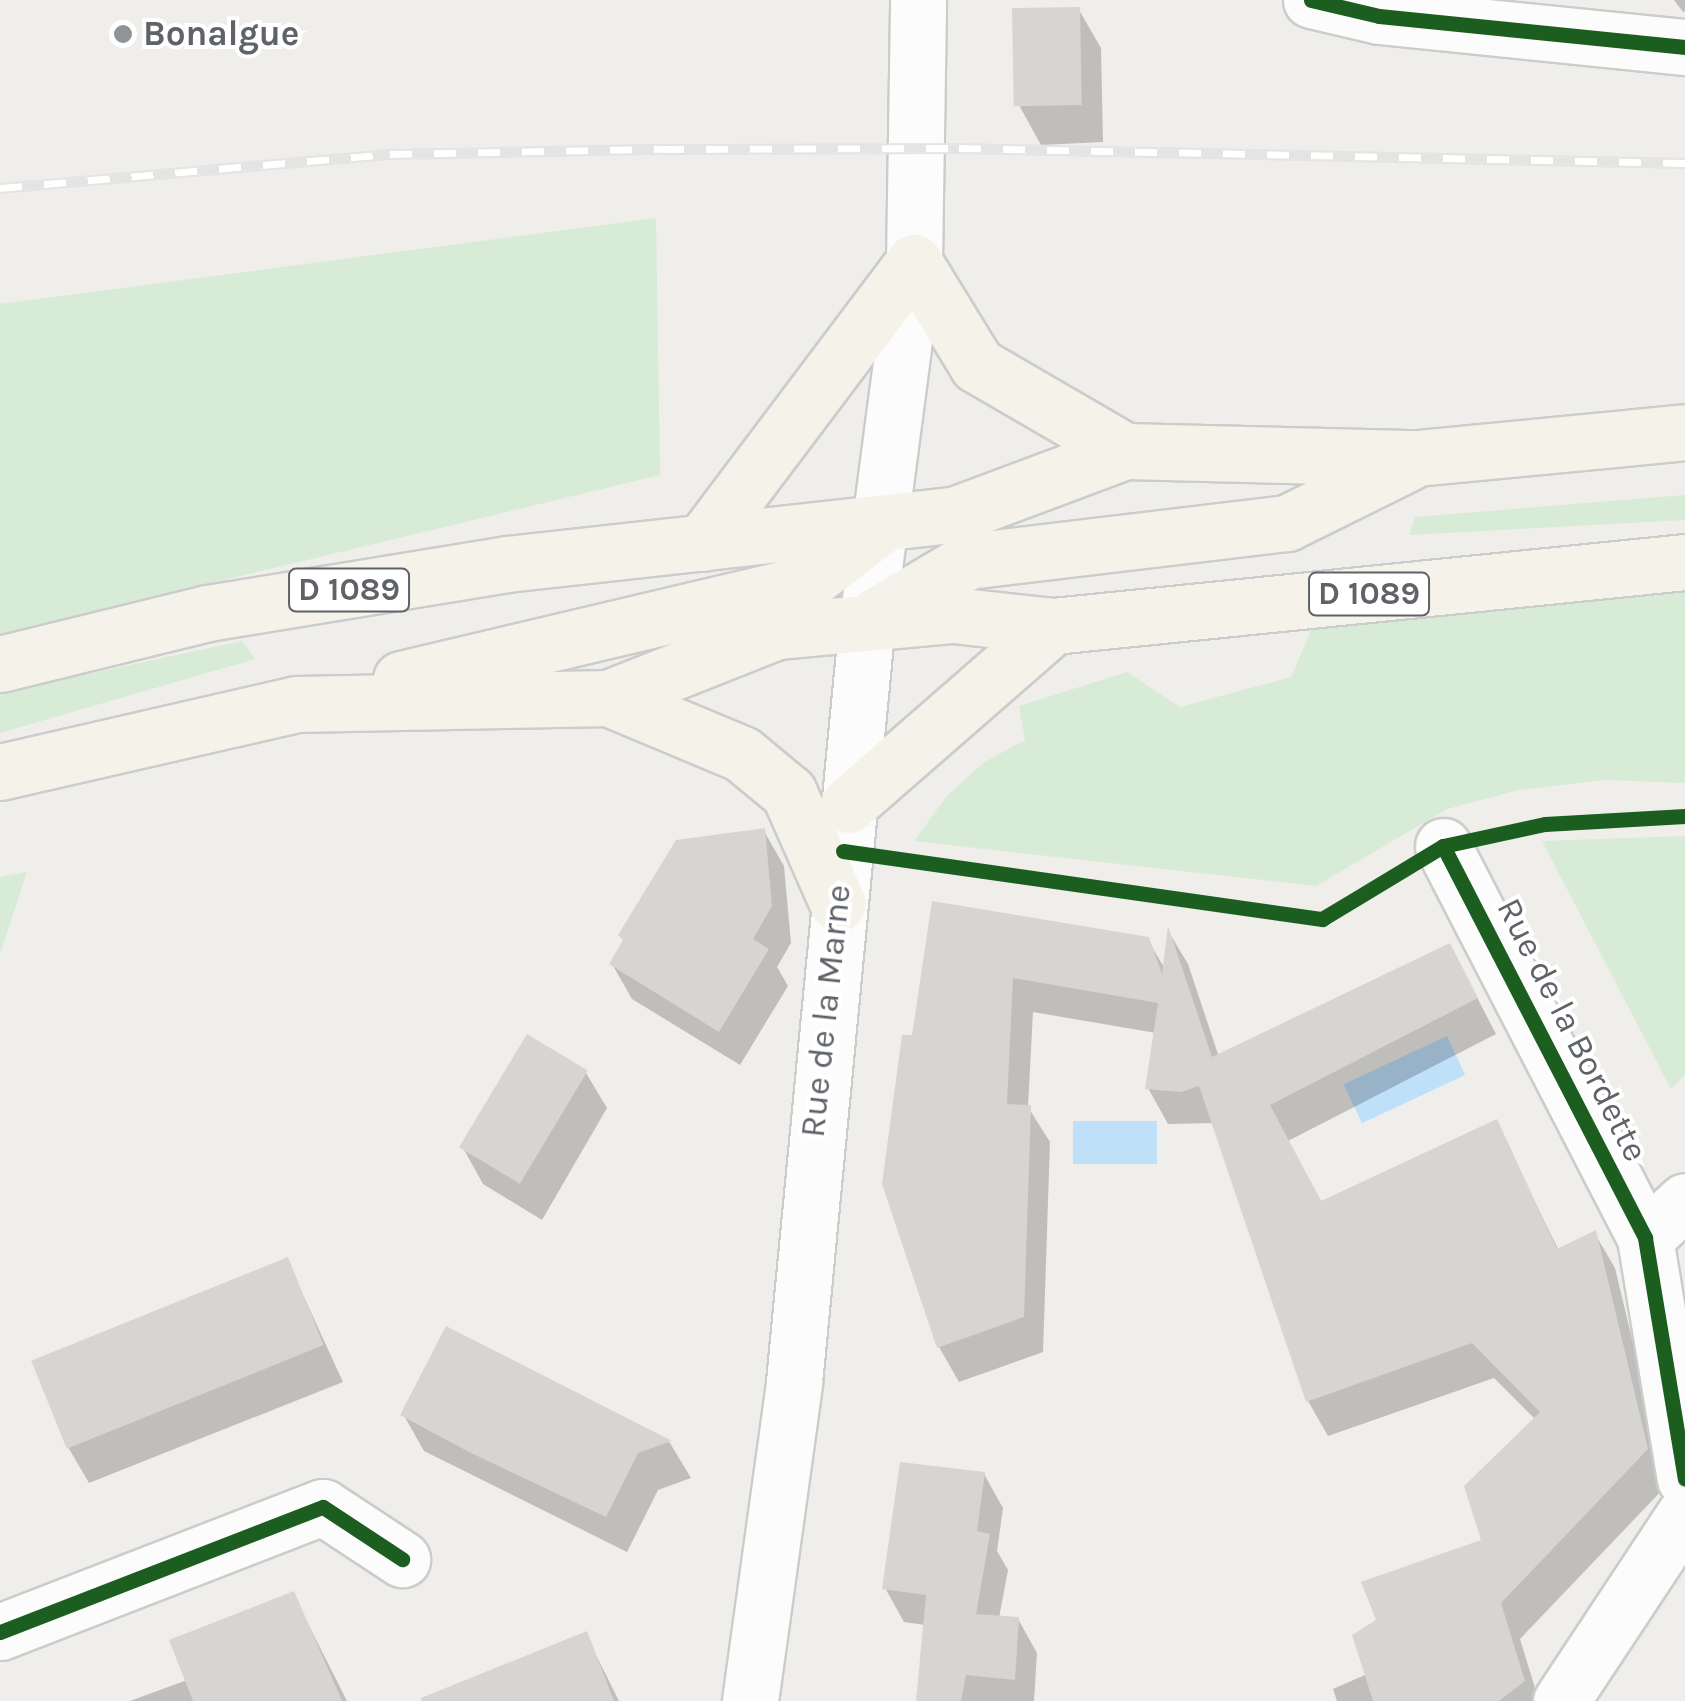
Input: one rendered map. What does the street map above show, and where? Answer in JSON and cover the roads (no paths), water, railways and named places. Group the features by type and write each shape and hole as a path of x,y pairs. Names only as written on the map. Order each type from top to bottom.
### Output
{"main road":[{"path":"702,543 914,262 977,365 1125,450"},
{"name":"D 1089","path":"0,664 227,610 507,564 882,525 1000,503 1125,450 1417,458 1685,432"},
{"name":"D 1089","path":"867,621 968,562 1287,523 1417,458"},
{"name":"D 1089","path":"0,772 806,584 882,525"},
{"name":"D 1089","path":"297,704 608,698 776,631 953,615 1054,626 1685,562"},
{"path":"848,805 1054,626"},
{"path":"608,698 742,754 788,793 838,904"}],"street":[{"name":"Rue de la Marne","path":"750,1701 794,1382 867,621 914,262 918,0"},
{"path":"1311,0 1378,16 1685,47"},
{"name":"Rue de la Bordette","path":"1443,846 1645,1238 1685,1478"},
{"path":"1645,1238 1685,1201"},
{"path":"0,1632 323,1507 402,1559"},
{"path":"1561,1701 1685,1514"}],"water":[{"path":"1447,1036 1465,1075 1362,1123 1344,1084"},
{"path":"1073,1121 1157,1121 1157,1164 1073,1164"}],"railway":[{"path":"0,188 390,154 662,149 959,148 1685,163"}],"place":[{"name":"Bonalgue","path":"123,34"}]}
